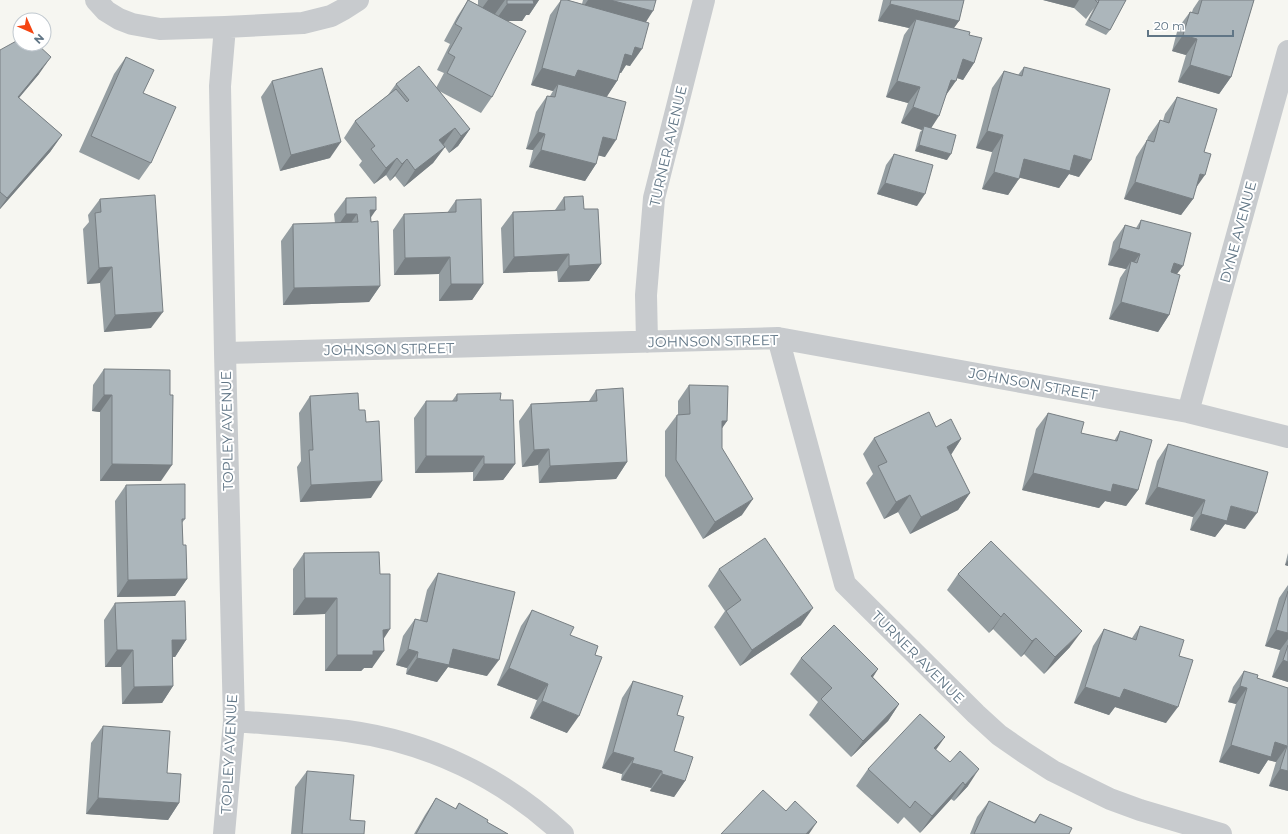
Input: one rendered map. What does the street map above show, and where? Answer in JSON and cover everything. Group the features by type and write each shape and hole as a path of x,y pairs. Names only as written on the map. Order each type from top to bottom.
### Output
{"street":[{"path":"96,0 106,11 118,18 132,24 160,29 289,24 317,20 338,13 358,0"},
{"name":"TURNER AVENUE","path":"647,342 646,295 654,198 704,0"},
{"name":"TOPLEY AVENUE","path":"224,834 234,721 220,86 226,27"},
{"name":"DYNE AVENUE","path":"1188,412 1288,51"},
{"name":"TURNER AVENUE","path":"778,338 845,584 976,714 999,735 1025,754 1053,771 1110,799 1161,817 1221,834"},
{"name":"JOHNSON STREET","path":"225,353 778,338 1188,412 1288,437"},
{"path":"234,721 346,731 385,739 423,750 468,767 502,786 528,804 563,834"}],"building":[{"path":"468,0 526,31 492,97 447,73 455,57 448,53 462,28 455,24"},
{"path":"507,0 533,0 534,4 507,4"},
{"path":"561,0 567,0 649,23 642,49 635,47 632,56 625,54 617,81 578,70 575,77 542,68"},
{"path":"610,0 656,0 653,11"},
{"path":"891,0 964,0 959,21 890,4"},
{"path":"1099,0 1126,0 1110,30 1089,20"},
{"path":"1202,0 1254,0 1231,77 1190,65 1197,39 1183,35 1190,12 1198,14"},
{"path":"916,19 970,32 969,35 982,38 974,63 963,59 956,81 951,80 939,116 913,107 920,87 897,81"},
{"path":"12,43 12,52 46,52 51,57 18,97 62,135 7,198 0,192 0,50"},
{"path":"126,57 154,70 143,93 176,107 151,163 91,136"},
{"path":"419,66 470,129 461,136 455,128 439,140 445,147 415,170 407,159 402,164 397,158 386,168 371,149 375,146 355,121 396,89 407,102 409,100 396,84"},
{"path":"1024,67 1110,89 1091,160 1074,155 1070,171 1024,159 1019,179 994,172 1003,135 987,131 1004,71 1022,76"},
{"path":"322,68 341,142 291,155 272,81"},
{"path":"558,84 626,102 616,140 603,137 596,164 541,150 545,134 538,132 547,96 555,97"},
{"path":"1177,97 1217,109 1204,152 1211,154 1205,175 1200,174 1193,199 1135,182 1147,140 1154,142 1160,120 1169,123"},
{"path":"924,126 956,135 951,154 919,145"},
{"path":"894,154 933,165 925,194 885,183"},
{"path":"155,195 163,312 115,315 112,267 99,268 95,213 101,212 100,199"},
{"path":"583,196 584,209 598,209 601,264 569,266 569,254 514,257 513,212 565,210 564,197"},
{"path":"376,197 376,210 370,210 371,222 378,221 380,286 294,288 293,224 358,222 357,214 346,214 346,198"},
{"path":"481,199 483,284 451,284 450,257 405,258 404,214 456,212 456,200"},
{"path":"1141,220 1191,233 1183,266 1174,263 1171,272 1180,275 1169,315 1121,302 1131,261 1137,263 1140,254 1119,248 1125,225 1139,229"},
{"path":"104,369 170,370 170,395 173,395 172,465 112,464 112,395 104,395"},
{"path":"689,385 728,386 727,421 722,421 722,448 753,499 715,522 676,460 677,415 690,414"},
{"path":"623,388 627,462 550,466 549,449 534,450 531,404 597,401 596,390"},
{"path":"358,393 359,410 365,410 366,422 379,421 382,481 311,485 309,450 313,450 310,396"},
{"path":"501,393 500,400 513,400 515,464 484,464 484,456 426,456 426,401 457,401 457,394"},
{"path":"929,412 936,427 951,419 961,439 947,447 970,493 921,517 910,495 896,502 878,466 887,462 874,438"},
{"path":"1048,413 1084,422 1081,433 1117,441 1120,431 1152,440 1138,490 1113,484 1111,492 1033,473"},
{"path":"1168,444 1268,472 1257,513 1231,506 1227,521 1201,514 1205,500 1157,487"},
{"path":"185,484 185,519 182,519 183,545 186,545 187,579 128,580 126,485"},
{"path":"765,538 813,608 752,650 726,611 741,600 719,569"},
{"path":"991,541 1082,631 1055,657 1036,638 1032,641 1004,613 1001,617 958,574"},
{"path":"379,552 380,574 390,574 390,629 383,630 384,651 373,651 373,655 337,655 337,598 305,598 304,553"},
{"path":"438,573 515,592 499,660 453,649 449,665 417,658 418,652 408,649 415,619 427,622"},
{"path":"1288,591 1288,633 1276,630"},
{"path":"185,601 186,640 172,640 173,686 134,687 133,650 117,650 115,603"},
{"path":"532,610 574,627 570,635 598,646 595,655 602,657 579,716 542,701 548,684 509,668"},
{"path":"834,625 878,669 871,676 899,704 863,741 821,699 832,688 801,658"},
{"path":"1140,626 1184,640 1179,656 1193,660 1178,707 1124,689 1120,698 1085,687 1104,629 1136,640"},
{"path":"1288,645 1288,662 1283,660"},
{"path":"1244,671 1258,675 1257,678 1288,688 1288,771 1280,769 1287,746 1275,742 1271,757 1231,745 1247,688 1240,686"},
{"path":"633,681 683,696 677,715 684,717 674,751 693,757 685,781 662,774 662,771 632,763 634,758 613,752"},
{"path":"920,714 945,737 934,748 950,762 960,751 979,769 965,785 963,782 932,816 915,801 910,808 868,769"},
{"path":"103,726 170,731 167,773 181,774 179,803 98,798"},
{"path":"307,771 354,775 350,820 365,821 364,834 302,834"},
{"path":"763,790 786,811 795,801 817,822 806,834 721,834"},
{"path":"436,798 456,809 459,803 508,834 416,834"},
{"path":"989,801 1035,823 1040,814 1072,828 1069,834 974,834"}]}
